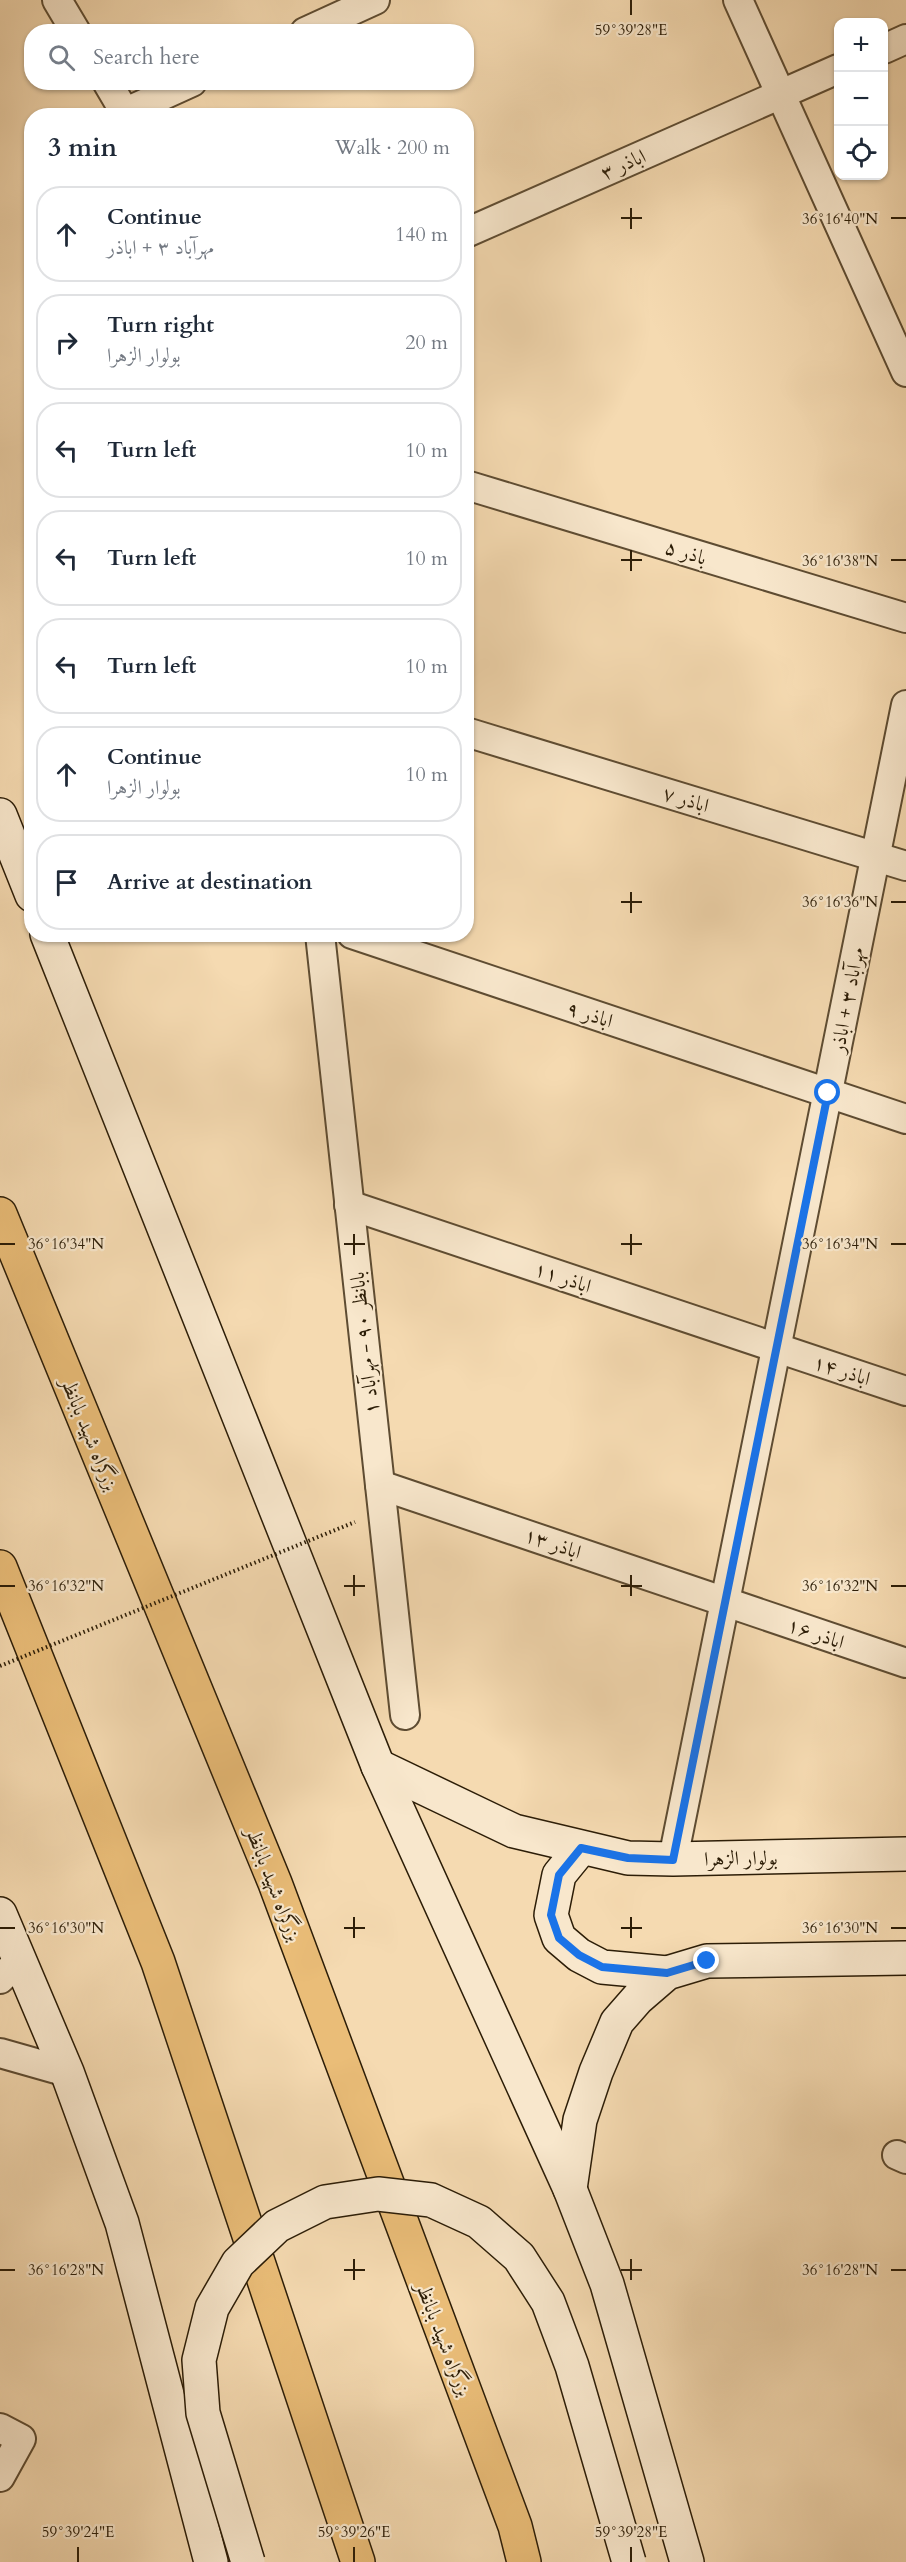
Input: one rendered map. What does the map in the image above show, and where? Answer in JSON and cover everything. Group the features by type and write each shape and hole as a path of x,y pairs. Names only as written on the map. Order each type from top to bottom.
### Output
{"highway":[{"name":"بزرگراه شهید بابانظر","path":"0,1214 275,1883 515,2526 524,2562"},
{"path":"0,1568 158,1962 358,2562"}],"main road":[{"path":"0,816 24,875"},
{"path":"50,942 378,1766 570,2189 607,2284 687,2562"},
{"name":"بولوار الزهرا","path":"378,1766 514,1831 628,1858 673,1860 906,1854"},
{"path":"581,1848 559,1875 551,1915 559,1938 579,1955 602,1967 667,1973 707,1961 906,1958"},
{"path":"0,1914 10,1970 67,2072 122,2223 211,2562"},
{"path":"570,2189 580,2120 596,2072 617,2022 638,1998 667,1973"},
{"path":"248,2562 203,2413 199,2360 212,2308 238,2263 277,2226 325,2202 378,2194 431,2200 479,2222 519,2257 548,2302 572,2366 629,2562"}],"street":[{"path":"57,0 71,24"},
{"path":"322,24 375,0"},
{"path":"738,0 780,94 898,331 906,372"},
{"path":"888,47 906,39"},
{"name":"اباذر ۳","path":"474,229 834,71"},
{"path":"112,90 123,108"},
{"path":"139,108 176,90"},
{"name":"باذر ۵","path":"474,487 906,618"},
{"name":"مهرآباد ۳ + اباذر","path":"673,1860 727,1602 906,705"},
{"name":"اباذر ۷","path":"474,734 906,866"},
{"name":"بابانظر ۹۰ - مهرآباد ۱","path":"321,942 405,1716"},
{"name":"اباذر ۹","path":"376,942 906,1119"},
{"name":"اباذر ۱۱","path":"349,1205 777,1349"},
{"name":"اباذر ۱۴","path":"777,1349 906,1391"},
{"name":"اباذر ۱۳","path":"380,1485 727,1602"},
{"name":"اباذر ۱۶","path":"727,1602 906,1663"},
{"path":"0,2053 67,2072"},
{"path":"0,2478 10,2434"}],"path":[{"path":"0,1666 355,1522"}],"route":[{"path":"707,1961 667,1973 602,1967 579,1955 559,1938 551,1915 559,1875 581,1848 628,1858 673,1860 727,1602 828,1093"}]}
